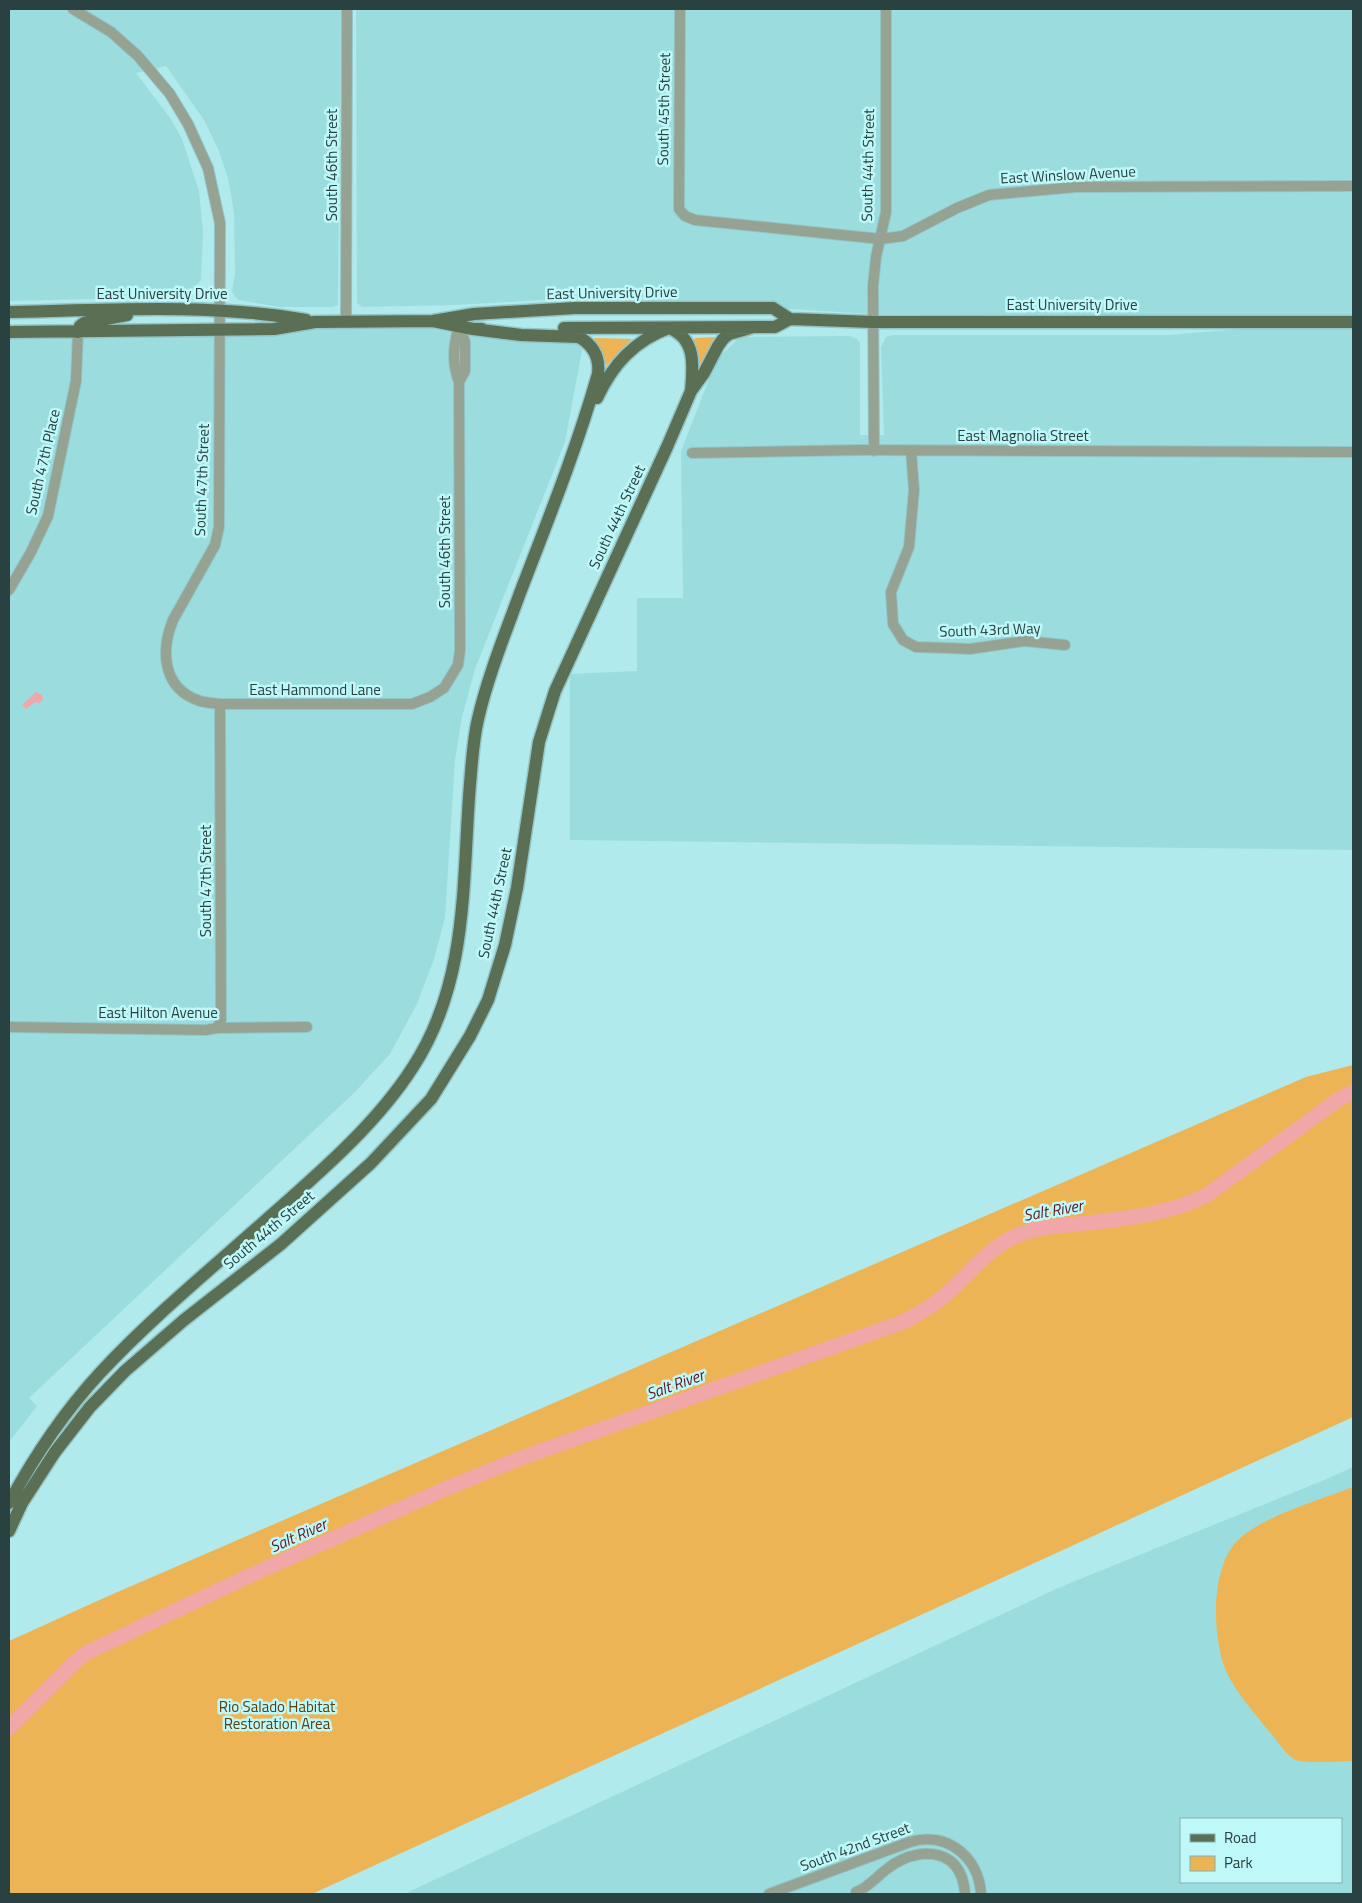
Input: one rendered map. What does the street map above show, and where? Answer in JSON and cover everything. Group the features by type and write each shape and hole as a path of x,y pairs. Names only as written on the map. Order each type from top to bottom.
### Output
{"main road":[{"name":"East University Drive","path":"459,322 474,314 574,308 772,308 790,319 874,322 1353,322"},
{"path":"669,308 669,328"},
{"name":"East University Drive","path":"9,312 157,309 218,310 272,314 315,322"},
{"path":"78,332 80,326 84,323 157,309"},
{"name":"East University Drive","path":"9,332 274,329 315,322 346,321 459,322 473,329 775,327 790,319"},
{"path":"691,392 723,338 729,334 754,327"},
{"path":"580,435 601,389 623,356 649,337 669,328 678,331 688,342 693,366 691,392"},
{"path":"473,329 521,335 573,335 586,340 596,354 599,366 580,435"},
{"name":"South 44th Street","path":"9,1531 22,1504 54,1452 90,1407 125,1371 176,1327 281,1244 370,1162 431,1100 470,1036 488,1000 506,945 517,888 539,742 554,691 691,392"},
{"name":"South 44th Street","path":"9,1503 24,1475 54,1430 98,1375 142,1330 323,1170 396,1093 415,1064 431,1033 452,978 459,940 474,735 479,715 495,659 580,435"}],"street":[{"name":"South 47th Street","path":"73,9 110,32 138,56 170,94 188,124 208,168 220,223 218,527 215,545 173,620 165,648 167,667 173,681 184,693"},
{"name":"South 46th Street","path":"346,321 347,9"},
{"name":"South 45th Street","path":"679,210 680,9"},
{"name":"South 44th Street","path":"874,322 873,286 876,257 886,212 886,9"},
{"name":"East Winslow Avenue","path":"679,210 685,216 695,220 881,239 903,236 957,208 990,194 1076,187 1353,186"},
{"name":"South 46th Street","path":"444,688 458,665 460,650 459,382 466,371 466,342 459,322"},
{"path":"874,322 874,450"},
{"name":"South 47th Place","path":"9,590 31,552 48,516 76,381 78,332"},
{"name":"East Magnolia Street","path":"692,453 874,450 1353,452"},
{"name":"South 43rd Way","path":"911,451 914,490 909,547 891,592 893,624 903,640 916,646 970,649 1025,641 1065,645"},
{"name":"East Hammond Lane","path":"184,693 200,701 220,704 412,704 430,697 444,688"},
{"name":"South 47th Street","path":"217,1028 221,1020 222,798 220,704"},
{"name":"East Hilton Avenue","path":"9,1027 206,1030 217,1028 307,1027"},
{"name":"South 42nd Street","path":"769,1894 910,1842 930,1839 946,1842 966,1855 979,1879 981,1894"},
{"name":"South 42nd Street","path":"856,1892 869,1885 895,1864 916,1855 928,1854 945,1858 955,1865 963,1880 965,1894"}],"shaded area":[{"path":"9,9 341,9 338,305 333,307 280,307 238,300 232,292 235,273 234,212 228,178 218,149 204,120 166,66 136,73 171,119 182,139 199,191 203,232 201,280 183,297 9,301"},
{"path":"356,9 1353,9 1353,316 873,314 773,308 647,308 648,297 575,298 457,305 362,307 357,303"},
{"path":"1353,320 1353,850 570,840 570,674 637,671 637,598 683,598 681,451 717,359 740,337 849,336 857,339 860,343 860,435 884,435 881,347 886,337 893,335 1168,335"},
{"path":"433,321 584,340 565,442 475,669 462,717 455,760 445,918 434,959 417,1004 390,1054 354,1093 29,1398 37,1406 9,1442 9,332"},
{"path":"36,692 42,695 43,699 40,703 35,702 26,709 22,705"},
{"path":"1353,1467 1353,1894 404,1894 1058,1588"}],"green space":[{"path":"715,337 717,339 702,366 700,365 693,340 696,338"},
{"path":"595,338 632,339 606,366 603,355 593,340"},
{"name":"Rio Salado Habitat Restoration Area","path":"1353,1065 1353,1417 312,1894 9,1894 9,1641 106,1597 1306,1077"},
{"path":"1353,1487 1353,1761 1301,1761 1292,1758 1284,1750 1251,1709 1226,1671 1221,1657 1216,1622 1218,1585 1228,1553 1237,1541 1248,1532 1276,1516"}],"waterway":[{"name":"Salt River","path":"9,1728 86,1653 251,1575 445,1489 521,1458 903,1322 939,1300 983,1258 1011,1238 1049,1227 1160,1212 1192,1202 1207,1195 1339,1099 1353,1092"}]}
